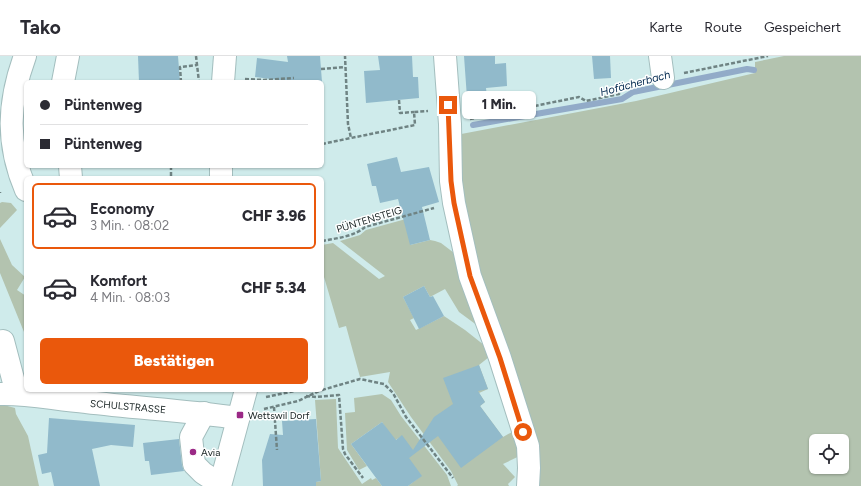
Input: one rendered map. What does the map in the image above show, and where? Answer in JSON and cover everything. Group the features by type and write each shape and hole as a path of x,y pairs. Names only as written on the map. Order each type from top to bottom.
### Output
{"street":[{"path":"24,185 15,163 12,146 12,125 16,85 25,56"},
{"path":"63,80 68,56"},
{"path":"225,56 232,80"},
{"path":"445,56 450,124 452,188 470,276 500,358 528,446 528,486"},
{"path":"660,56 663,78"},
{"name":"SCHULSTRASSE","path":"3,341 8,394 204,413 238,418"},
{"path":"204,413 191,437 194,464 203,473 220,485 238,418 256,393"}],"path":[{"path":"196,56 199,80"},
{"path":"346,56 344,56 351,138"},
{"path":"450,124 579,97 586,101 619,94 624,87 768,56"},
{"path":"181,80 180,67 197,65"},
{"path":"321,69 345,67"},
{"path":"232,80 294,78"},
{"path":"399,100 400,113 425,111"},
{"path":"324,144 415,125 414,112"},
{"name":"PÜNTENSTEIG","path":"324,241 349,235 359,232 365,227 422,212"},
{"path":"324,389 360,379 384,384 393,393 406,417 453,478"},
{"path":"256,393 276,392"},
{"path":"263,410 298,400 317,392"},
{"path":"306,396 316,397 339,395 342,449 363,478"},
{"path":"274,407 278,450"}],"green space":[{"path":"784,56 861,56 861,486 535,486 477,273 469,236 456,135 636,101 755,73 755,62"},
{"path":"0,203 11,203 17,210 0,228"},
{"path":"424,214 410,245 430,240 435,241 441,243 458,256 478,326 459,312 445,289 430,297 424,286 403,297 414,318 410,320 416,330 444,316 465,330 494,353 479,365 488,389 479,393 485,402 480,406 503,437 512,432 520,438 526,453 503,464 515,477 508,484 509,486 457,486 458,485 451,471 411,417 388,382 390,372 360,377 346,326 339,328 324,277 324,245 333,243 379,279 385,276 340,241 360,235 366,230"},
{"path":"0,239 12,265 24,276 17,290 24,295 24,332 0,273"},
{"path":"382,394 391,400 401,416 447,475 451,486 408,486 421,476 407,459 402,436 394,441 382,422 351,444 367,466 359,470 347,450 345,413 355,412 354,398"},
{"path":"336,399 338,448 362,484 371,478 372,480 376,478 382,486 316,486 316,482 321,481 315,400"},
{"path":"0,404 15,408 16,414 28,436 39,486 0,486"}],"building":[{"path":"138,56 178,56 180,80 139,80"},
{"path":"287,56 320,56 322,80 279,80 255,77 257,58 288,62"},
{"path":"378,56 412,56 413,77 418,77 419,98 366,103 364,71 380,70"},
{"path":"464,56 495,56 495,64 506,63 507,86 486,88 487,97 467,98"},
{"path":"592,56 610,56 611,78 594,79"},
{"path":"397,157 401,172 429,167 439,202 422,207 430,240 410,245 398,199 380,203 376,186 372,186 367,164"},
{"path":"424,286 430,297 433,296 444,316 419,329 403,297"},
{"path":"479,365 488,389 478,391 485,402 480,406 503,437 461,468 438,436 409,458 422,476 408,486 382,486 351,444 382,422 396,440 402,435 413,450 434,417 453,404 443,378"},
{"path":"49,418 135,425 133,447 111,445 92,449 100,486 54,486 51,472 42,474 38,455 47,453"},
{"path":"316,419 321,481 316,482 316,486 263,486 262,460 270,434 283,435 282,421"},
{"path":"179,439 184,471 151,475 149,461 145,461 143,443"}],"waterway":[{"name":"Hofächerbach","path":"473,125 622,99 633,92 747,69 754,70"}],"place":[{"name":"Wettswil Dorf","path":"240,415"},
{"name":"Avia","path":"193,452"}],"route":[{"path":"448,105 450,124 451,181 454,203 470,276 500,358 523,432"}]}
